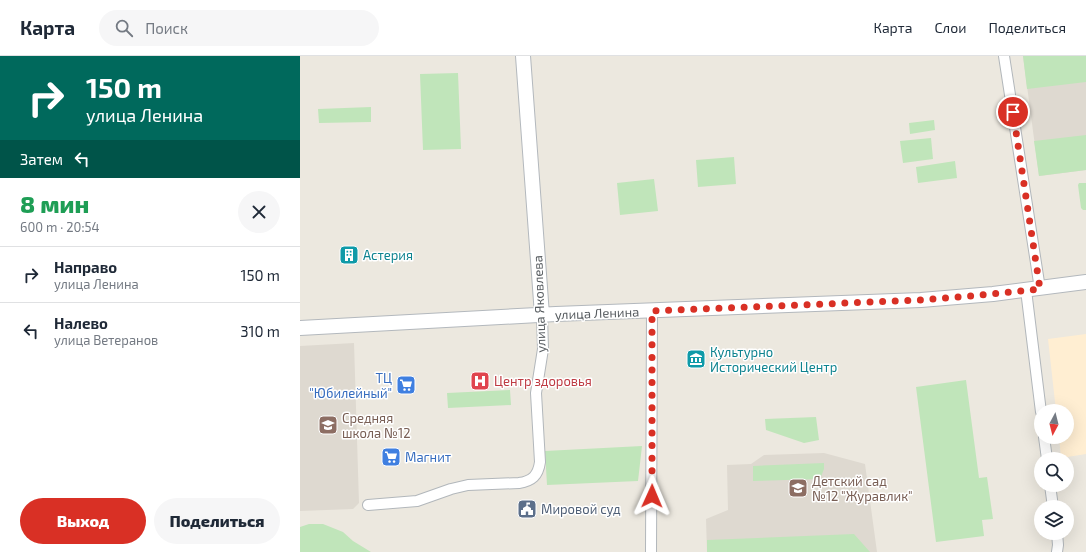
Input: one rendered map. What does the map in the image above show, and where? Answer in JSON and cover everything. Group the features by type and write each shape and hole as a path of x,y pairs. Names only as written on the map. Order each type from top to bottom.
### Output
{"main road":[{"name":"улица Яковлева","path":"523,56 542,315"},
{"name":"улица Ленина","path":"300,328 542,315 928,299 1033,290 1086,282"}],"street":[{"path":"1004,56 1033,290 1040,404"},
{"path":"651,552 652,311"},
{"name":"улица Яковлева","path":"368,505 417,501 468,485 519,483 531,480 535,476 539,469 540,462 536,393 543,349 542,315"},
{"path":"1057,540 1057,552"}],"shaded area":[{"path":"1023,56 1086,56 1086,170 1039,176"},
{"path":"1086,334 1086,454 1074,456 1074,452 1060,452 1060,444 1074,444 1074,404 1055,404 1048,339"},
{"name":"Средняя школа №12","path":"354,343 359,503 353,509 300,511 300,346"},
{"name":"Детский сад №12 \"Журавлик\"","path":"824,453 865,464 877,552 707,552 706,519 728,510 727,465 751,464 764,455"}],"green space":[{"path":"1023,56 1086,56 1086,82 1027,89"},
{"path":"458,73 461,149 423,150 420,74"},
{"path":"371,107 371,122 319,123 318,109"},
{"path":"934,120 935,130 910,134 909,123"},
{"path":"1086,135 1086,170 1039,176 1034,141"},
{"path":"931,138 933,159 903,163 900,141"},
{"path":"734,157 736,184 698,187 696,160"},
{"path":"955,161 957,178 918,183 916,167"},
{"path":"654,179 658,211 620,215 617,183"},
{"path":"1079,183 1086,183 1086,210 1081,208"},
{"path":"966,380 979,478 987,477 993,519 982,520 984,536 936,542 916,387"},
{"path":"510,390 511,405 448,408 447,393"},
{"path":"816,417 819,440 804,443 766,430 765,419"},
{"path":"642,446 638,481 547,485 545,451"},
{"path":"824,463 824,469 820,479 753,481 753,466"},
{"path":"309,524 323,524 343,532 353,541 371,552 300,552 300,527"},
{"path":"854,534 870,552 707,552 707,540"}],"place":[{"name":"Астерия","path":"349,255"},
{"name":"Культурно Исторический Центр","path":"696,359"},
{"name":"Центр здоровья","path":"480,381"},
{"name":"ТЦ \"Юбилейный\"","path":"406,385"},
{"name":"Средняя школа №12","path":"328,425"},
{"name":"Магнит","path":"391,457"},
{"name":"Детский сад №12 \"Журавлик\"","path":"798,488"},
{"name":"Мировой суд","path":"527,509"}],"route":[{"path":"652,496 652,311 921,300 1040,289 1013,112"}]}
